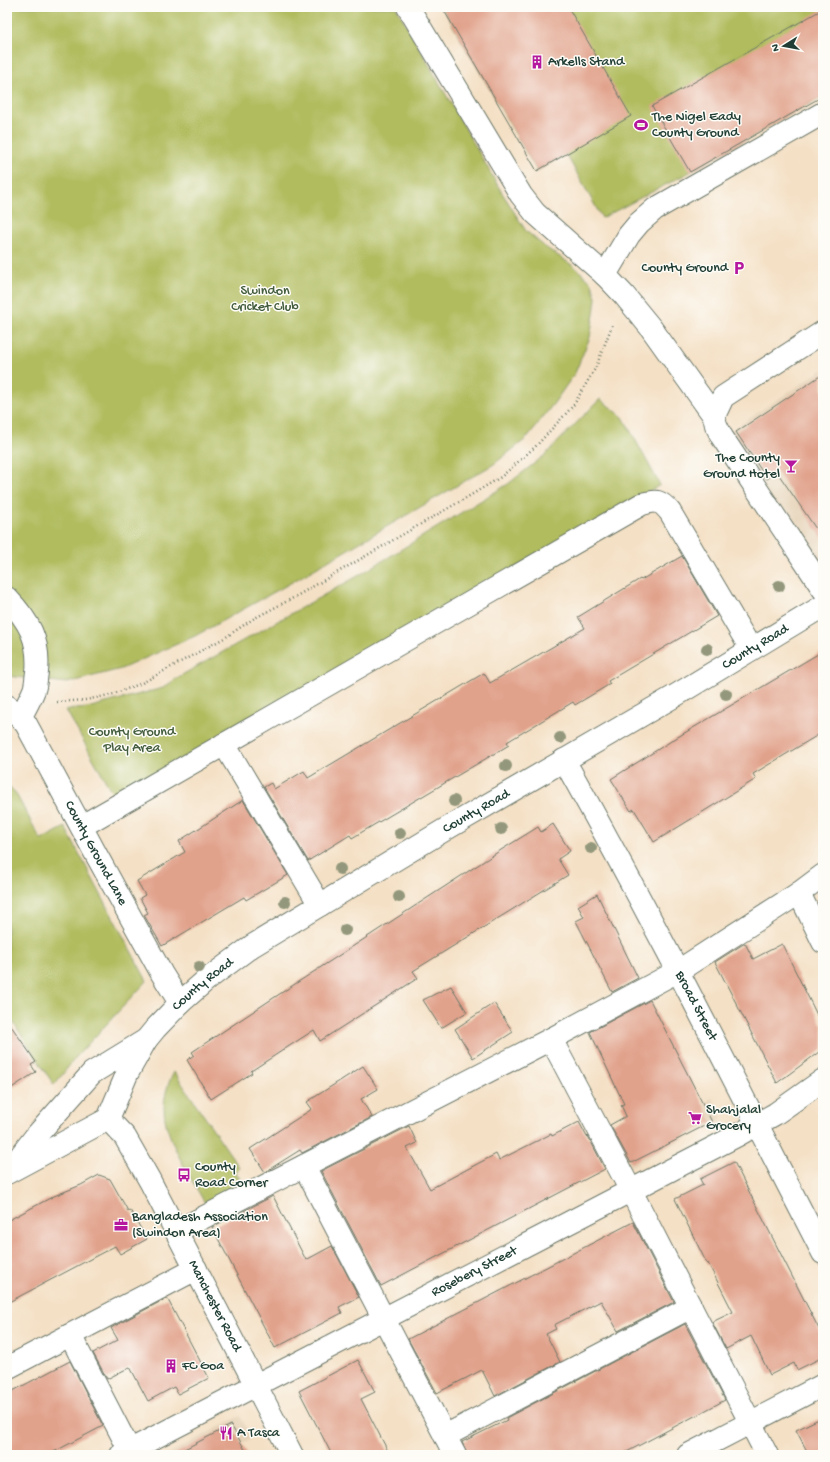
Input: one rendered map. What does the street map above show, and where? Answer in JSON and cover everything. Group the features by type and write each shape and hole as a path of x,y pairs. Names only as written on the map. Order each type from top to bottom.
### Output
{"street":[{"path":"408,7 521,195 535,214 605,275 624,295 651,328 714,416 716,425 722,437 823,589"},
{"path":"605,275 629,235 639,223 655,209 823,113"},
{"path":"714,416 723,397 823,332"},
{"path":"82,826 642,504 657,501 663,504 670,512 751,649"},
{"path":"7,598 16,607 27,623 35,639 38,659 34,689 19,708"},
{"name":"County Road","path":"7,1173 108,1119 128,1074 146,1040 155,1029 180,1002 205,981 252,946 459,821 673,697 823,606"},
{"name":"County Ground Lane","path":"19,708 26,724 98,858 158,967 180,1002"},
{"path":"224,744 320,905"},
{"name":"Broad Street","path":"564,760 607,836 678,971 823,1253"},
{"path":"177,1231 551,1039 678,971 799,893 823,875"},
{"path":"799,893 823,942"},
{"path":"551,1039 767,1455"},
{"name":"County Road","path":"7,1173 35,1137 92,1073 146,1040"},
{"name":"Rosebery Street","path":"128,1454 256,1385 775,1114 823,1080"},
{"name":"Manchester Road","path":"108,1119 128,1142 177,1231 292,1455"},
{"path":"304,1166 455,1455"},
{"path":"7,1368 196,1269"},
{"path":"445,1436 691,1307"},
{"path":"70,1335 128,1454"},
{"path":"688,1455 823,1384"}],"path":[{"path":"19,708 54,702 86,700 114,694 142,683 226,636 253,619 293,598 501,477 536,446 573,406 596,367 624,295"}],"shaded area":[{"path":"823,369 823,581 726,434"},
{"path":"712,1098 722,1119 626,1169 618,1153 672,1125 670,1120"},
{"path":"240,1416 252,1438 219,1455 166,1455"}],"green space":[{"name":"Swindon Cricket Club","path":"7,7 396,7 501,191 526,231 545,247 575,267 592,283 596,298 590,337 575,373 526,439 494,464 287,585 195,636 121,669 67,683 7,676"},
{"name":"The Nigel Eady County Ground","path":"442,7 823,7 823,96 690,172 602,218 566,154 537,171"},
{"name":"County Ground Play Area","path":"600,399 623,417 660,485 115,798 66,710 87,708 163,688 180,676 356,577 508,484 545,455"},
{"path":"7,786 15,792 41,840 65,827 147,981 77,1056 54,1085 7,1013"},
{"path":"174,1072 239,1167 236,1173 246,1189 208,1208 177,1153 165,1119 165,1095"}],"building":[{"name":"Arkells Stand","path":"442,7 568,7 631,116 537,171"},
{"path":"823,9 823,96 690,172 652,106"},
{"name":"The County Ground Hotel","path":"823,374 823,539 777,472 767,479 736,432"},
{"path":"682,556 717,616 608,681 610,684 575,705 573,702 507,742 509,745 352,838 350,835 308,861 264,787 271,783 274,789 304,771 308,778 484,673 490,683 585,628 578,617 640,579 641,580"},
{"path":"823,651 823,732 753,774 756,779 654,842 634,809 631,811 611,779 676,738"},
{"path":"243,800 288,875 246,900 244,897 162,946 144,915 148,913 140,898 145,895 137,881 185,852 179,841"},
{"path":"553,824 570,851 558,859 568,875 413,971 418,978 320,1041 314,1030 251,1071 252,1073 211,1099 187,1060 194,1055 192,1052 501,850 538,827 541,832"},
{"path":"597,894 638,978 612,992 576,921 584,917 578,906"},
{"path":"745,943 753,959 782,944 823,1027 823,1049 777,1083 715,962"},
{"path":"451,986 467,1012 441,1028 423,1000"},
{"path":"650,1000 712,1122 631,1163 610,1125 626,1116 621,1105 624,1104 590,1032"},
{"path":"494,1003 513,1032 473,1058 455,1029"},
{"path":"7,1020 36,1062 31,1065 36,1072 7,1091"},
{"path":"363,1066 378,1089 361,1099 372,1117 302,1153 300,1150 265,1172 250,1149 312,1109 307,1102"},
{"path":"579,1122 605,1169 381,1286 321,1171 409,1126 417,1143 407,1148 430,1189 496,1154 499,1160"},
{"path":"734,1162 823,1337 823,1357 797,1370 794,1363 770,1375 751,1336 726,1349 712,1322 733,1312 708,1263 707,1264 675,1199 703,1185 700,1179"},
{"path":"99,1175 110,1179 128,1211 130,1210 147,1239 120,1254 115,1246 7,1303 7,1221 54,1196 81,1185"},
{"path":"273,1196 306,1260 332,1246 359,1297 339,1307 342,1313 275,1348 212,1227"},
{"path":"633,1222 674,1302 618,1331 601,1301 554,1325 556,1329 546,1334 560,1362 495,1396 482,1370 437,1393 408,1339"},
{"path":"167,1298 209,1378 178,1394 174,1387 148,1401 130,1367 107,1379 93,1353 118,1340 111,1328"},
{"path":"685,1324 725,1400 621,1455 467,1455 462,1442 507,1420 506,1418"},
{"path":"358,1360 375,1392 361,1399 390,1455 332,1455 299,1391"},
{"path":"70,1361 103,1426 48,1455 7,1455 7,1394"},
{"path":"823,1417 823,1455 809,1455 796,1430"},
{"name":"A Tasca","path":"231,1425 248,1455 173,1455"}],"place":[{"name":"Arkells Stand","path":"537,62"},
{"name":"The Nigel Eady County Ground","path":"641,125"},
{"name":"County Ground","path":"739,268"},
{"name":"The County Ground Hotel","path":"791,466"},
{"name":"Shahjalal Grocery","path":"695,1118"},
{"name":"County Road Corner","path":"184,1175"},
{"name":"Bangladesh Association (Swindon Area)","path":"121,1225"},
{"name":"FC Goa","path":"171,1366"},
{"name":"A Tasca","path":"226,1433"}]}
